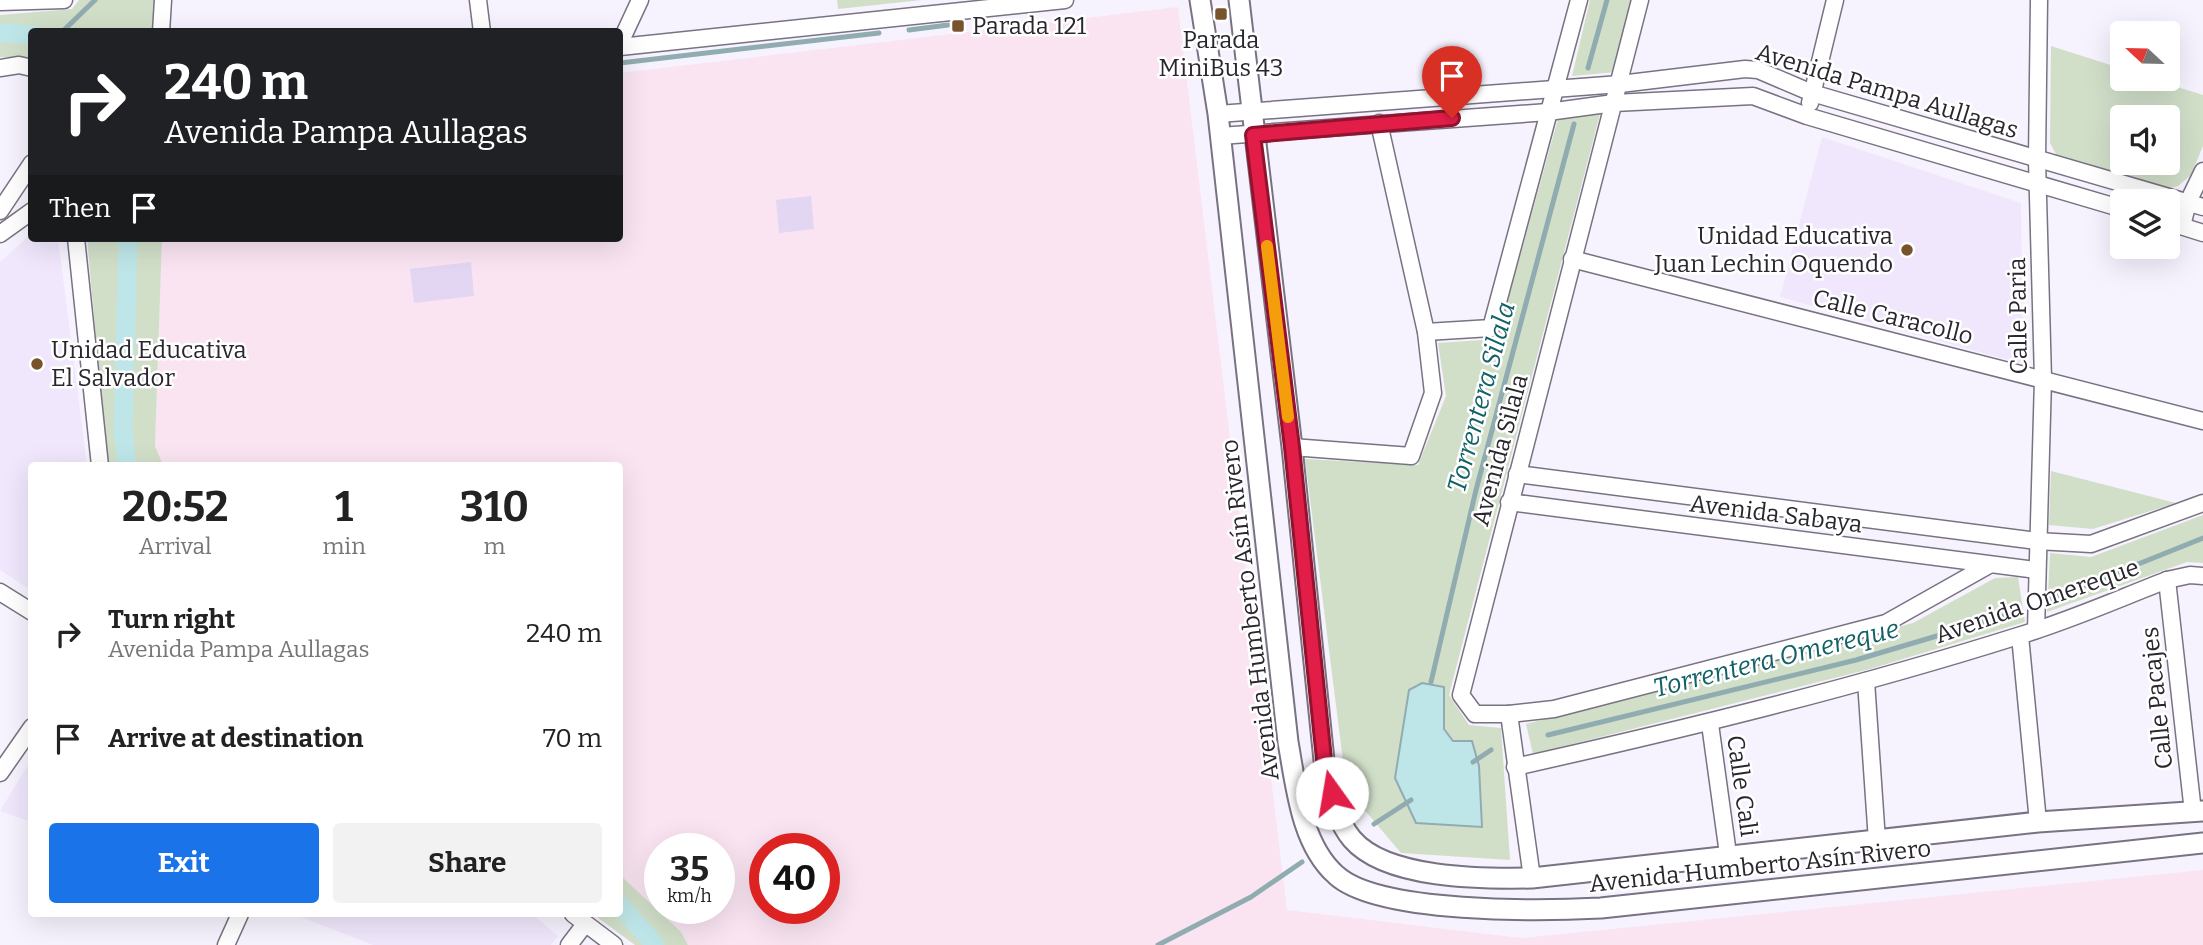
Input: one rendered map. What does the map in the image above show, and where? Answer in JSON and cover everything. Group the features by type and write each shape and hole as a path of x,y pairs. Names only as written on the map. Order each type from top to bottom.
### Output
{"street":[{"path":"0,2 64,0"},
{"path":"162,28 163,0"},
{"path":"478,0 482,28"},
{"path":"623,38 640,0"},
{"path":"623,45 956,7 1065,0"},
{"name":"Avenida Humberto Asín Rivero","path":"1200,0 1220,136 1288,742 1296,785 1316,848 1334,874 1353,889 1387,898 1520,912 1601,908 2203,843"},
{"name":"Avenida Humberto Asín Rivero","path":"1239,0 1292,447 1325,769 1339,817 1352,839 1372,857 1397,867 1494,878 1532,878 1728,854 1878,841 2038,822 2198,812"},
{"path":"1426,332 1491,328 1579,0"},
{"name":"Avenida Silala","path":"1509,715 1475,714 1461,695 1640,0"},
{"path":"1807,116 1835,0"},
{"name":"Calle Paria","path":"2038,822 2028,633 2036,570 2043,379 2037,160 2039,0"},
{"path":"0,68 19,65 28,67"},
{"name":"Avenida Pampa Aullagas","path":"1217,114 1620,84 1745,69 1758,71 1811,93 2196,204"},
{"name":"Avenida Pampa Aullagas","path":"1220,136 1548,112 1614,103 1753,96 1807,116 2110,205"},
{"path":"1292,447 1411,456 1433,393 1426,332 1379,123"},
{"path":"0,211 28,169"},
{"path":"2180,219 2196,204 2203,171"},
{"path":"0,234 28,214"},
{"path":"2180,226 2203,233"},
{"path":"76,242 100,462"},
{"name":"Calle Caracollo","path":"1572,259 2203,421"},
{"name":"Avenida Sabaya","path":"1517,474 2037,541"},
{"name":"Avenida Sabaya","path":"1509,502 2036,570"},
{"name":"Avenida Omereque","path":"2037,541 2091,544 2203,502"},
{"name":"Avenida Omereque","path":"1509,715 1554,709 1886,623 1989,565"},
{"name":"Avenida Omereque","path":"1515,767 1710,723 1866,681 2028,633 2167,580 2190,575 2203,576"},
{"name":"Calle Pacajes","path":"2167,580 2198,812"},
{"path":"0,592 28,610"},
{"path":"1866,681 1878,841"},
{"path":"1509,715 1532,878"},
{"name":"Calle Cali","path":"1710,723 1728,854"},
{"path":"0,773 28,733"},
{"path":"1288,742 1322,736"},
{"path":"226,945 239,917"},
{"path":"569,945 579,919 614,945"}],"shaded area":[{"path":"79,0 155,0 153,28 28,28 28,58 0,57 0,15 72,9"},
{"path":"837,0 922,0 838,9"},
{"path":"1590,0 1635,0 1617,72 1572,76"},
{"path":"1178,7 1287,910 1521,938 2203,870 2203,945 688,945 681,932 672,924 735,924 735,833 644,833 644,897 623,878 623,462 161,462 155,446 162,242 623,242 623,73"},
{"path":"2051,46 2110,65 2110,91 2180,91 2180,88 2203,95 2203,146 2191,175 2178,186 2159,189 2116,175 2180,175 2180,105 2110,105 2110,173 2057,156 2050,143"},
{"path":"1600,114 1449,695 1469,725 1501,728 1510,860 1401,853 1356,800 1345,777 1305,459 1418,465 1446,396 1438,343 1497,339 1558,119"},
{"name":"Unidad Educativa Juan Lechin Oquendo","path":"1822,137 2021,203 2023,364 1780,297"},
{"name":"Unidad Educativa El Salvador","path":"28,237 28,242 59,242 87,462 28,462 28,588 0,570 0,262"},
{"path":"87,242 162,242 155,446 162,462 107,462"},
{"path":"2051,471 2176,503 2093,529 2049,525"},
{"path":"2203,515 2203,563 2187,562 2047,612 2050,553 2091,557"},
{"path":"2018,577 2025,622 1870,669 1533,754 1526,724 1913,623 1995,578"},
{"path":"1422,683 1444,687 1444,729 1453,741 1472,741 1479,766 1482,827 1416,823 1395,778 1409,690"},
{"path":"28,765 28,821 0,811"},
{"path":"623,878 644,897 644,924 672,924 681,932 688,945 635,945 597,917 623,917"},
{"path":"301,917 536,917 558,936 551,945 373,945"}],"building":[{"path":"811,196 814,229 779,233 776,200"},
{"path":"471,262 474,296 414,303 410,269"}],"waterway":[{"path":"66,28 95,0"},
{"name":"Torrentera Silala","path":"1588,68 1607,0"},
{"path":"909,30 948,25"},
{"path":"0,33 28,35"},
{"path":"623,63 879,33"},
{"name":"Torrentera Silala","path":"1431,682 1476,490 1574,124"},
{"path":"127,462 123,431 128,242"},
{"name":"Torrentera Omereque","path":"2051,599 2203,538"},
{"name":"Torrentera Omereque","path":"1548,735 1856,660 2014,613"},
{"name":"Torrentera Omereque","path":"1473,762 1491,750"},
{"path":"1374,824 1411,800"},
{"path":"1158,945 1251,897 1302,862"},
{"path":"623,908 655,945"}],"slow traffic":[{"path":"1267,246 1288,417"}],"place":[{"name":"Parada MiniBus 43","path":"1221,14"},
{"name":"Parada 121","path":"958,26"},
{"name":"Unidad Educativa Juan Lechin Oquendo","path":"1907,250"},
{"name":"Unidad Educativa El Salvador","path":"37,364"}],"route":[{"path":"1332,793 1325,769 1292,447 1253,135 1452,118"}]}
